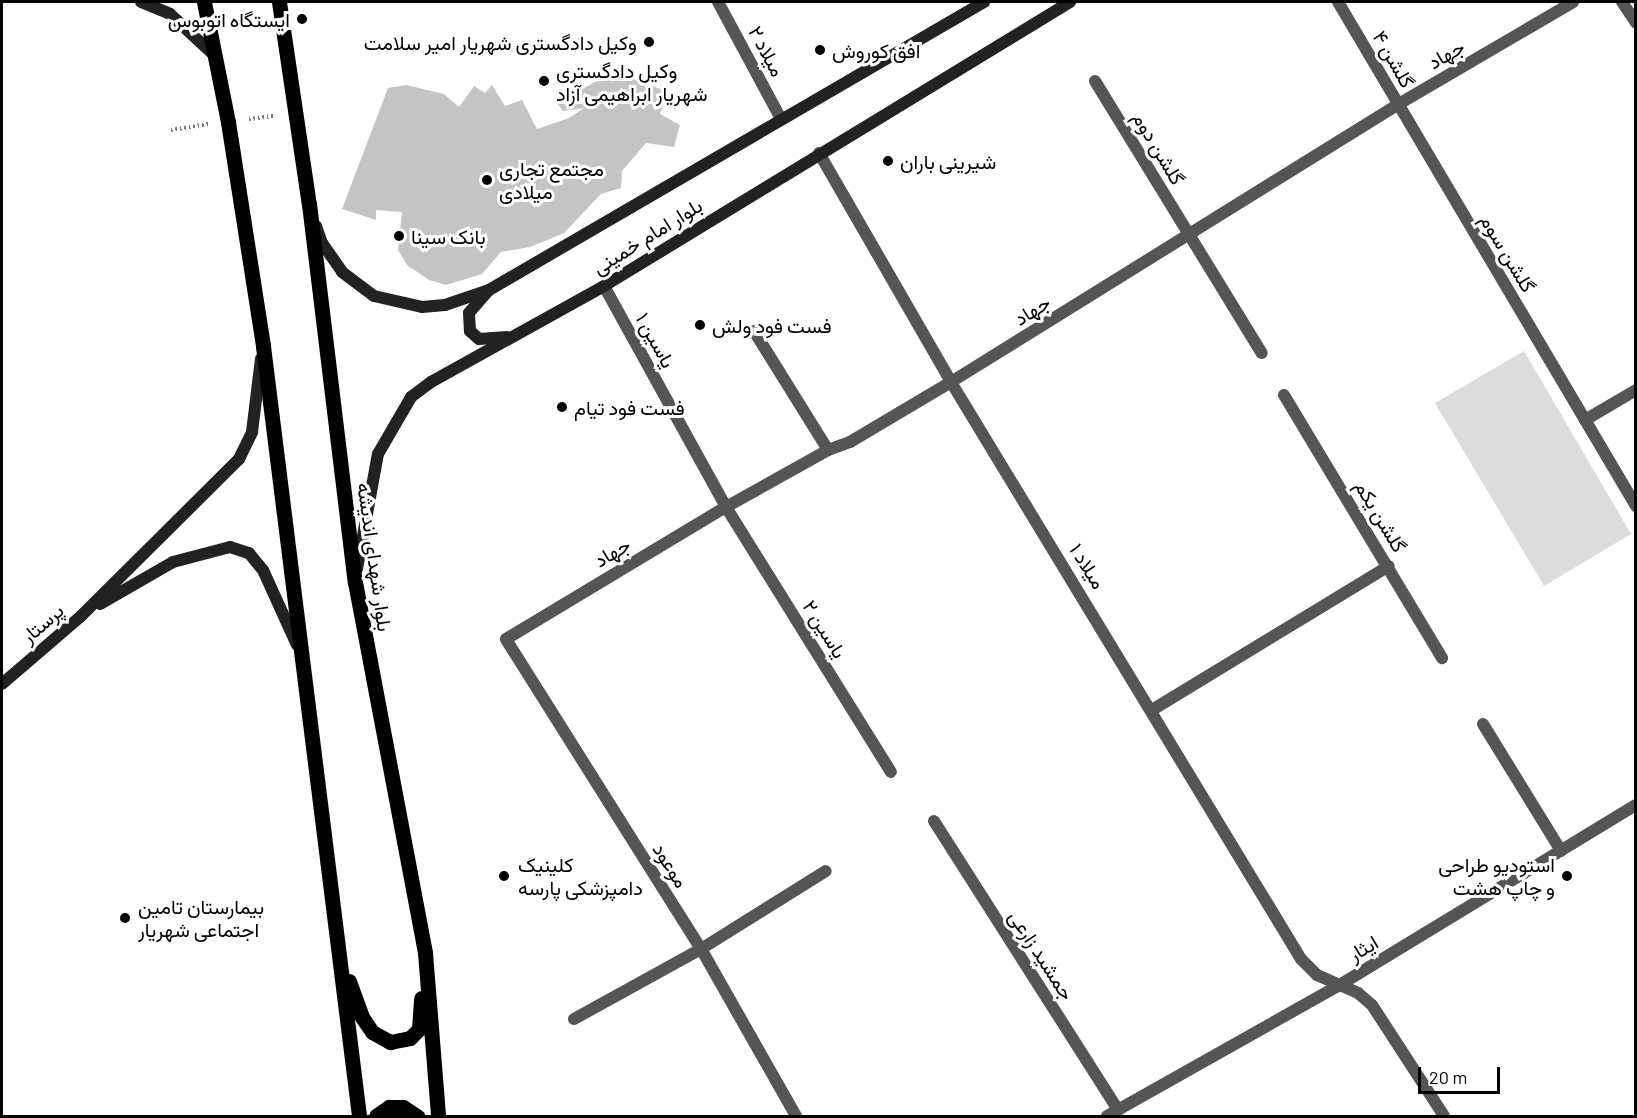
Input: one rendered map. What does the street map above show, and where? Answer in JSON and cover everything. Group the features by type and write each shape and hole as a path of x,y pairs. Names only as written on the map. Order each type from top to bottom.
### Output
{"main road":[{"path":"204,2 212,53 228,122 263,346 359,1116"},
{"name":"بلوار شهدای اندیشه","path":"279,2 309,204 355,582 425,953 438,1116"},
{"path":"339,949 362,1017 372,1032 390,1042 410,1038 419,1029 425,953"},
{"path":"376,1116 389,1107 403,1107 417,1116"}],"street":[{"path":"141,2 170,14 212,53"},
{"name":"میلاد ۲","path":"718,2 781,119"},
{"name":"بلوار امام خمینی","path":"309,204 322,243 342,272 374,296 422,307 445,305 489,290 984,2"},
{"name":"بلوار امام خمینی","path":"355,582 378,454 411,397 431,382 604,286 1070,2"},
{"name":"گلشن ۴","path":"1338,2 1397,105"},
{"name":"جهاد","path":"506,639 726,507 828,450 850,442 951,382 1397,105 1573,2"},
{"path":"1622,2 1635,23"},
{"name":"گلشن دوم","path":"1095,81 1188,236"},
{"name":"گلشن سوم","path":"1397,105 1635,506"},
{"name":"میلاد ۱","path":"819,153 951,382 1301,959 1317,975 1358,993 1372,1005 1444,1116"},
{"path":"1188,236 1262,353"},
{"name":"یاسین ۱","path":"604,286 726,507"},
{"path":"489,290 469,313 470,331 478,339 517,336"},
{"path":"754,331 828,450"},
{"path":"81,616 238,459 252,432 263,346"},
{"path":"1585,420 1635,390"},
{"name":"گلشن یکم","path":"1284,395 1389,566 1442,658"},
{"name":"یاسین ۲","path":"726,507 891,772"},
{"path":"81,616 173,562 230,547 249,553 263,570 303,658"},
{"path":"1152,710 1389,566"},
{"name":"پرستار","path":"2,684 81,616"},
{"name":"موعود","path":"506,639 701,949 796,1116"},
{"path":"1483,723 1561,851"},
{"name":"ایثار","path":"1112,1113 1338,986 1635,805"},
{"name":"جمشید زارعی","path":"934,821 1112,1113"},
{"path":"574,1019 701,949 826,871"}],"shaded area":[{"path":"1524,351 1631,534 1544,586 1435,403"}],"building":[{"name":"مجتمع تجاری میلادی","path":"624,75 668,92 660,114 680,125 674,147 646,143 622,171 621,188 601,194 564,233 530,247 501,252 482,274 446,285 429,280 407,265 398,250 402,212 376,210 376,220 342,209 388,88 406,85 444,94 459,107 474,86 485,93 492,85 505,106 522,100 537,129 569,118 584,108 563,111 557,103 595,82"}],"place":[{"name":"ایستگاه اتوبوس","path":"302,19"},
{"name":"وکیل دادگستری شهریار امیر سلامت","path":"649,42"},
{"name":"افق کوروش","path":"820,50"},
{"name":"وکیل دادگستری شهریار ابراهیمی آزاد","path":"544,81"},
{"name":"شیرینی باران","path":"888,161"},
{"name":"مجتمع تجاری میلادی","path":"487,180"},
{"name":"بانک سینا","path":"399,236"},
{"name":"فست فود ولش","path":"700,325"},
{"name":"فست فود تیام","path":"562,407"},
{"name":"کلینیک دامپزشکی پارسه","path":"504,876"},
{"name":"استودیو طراحی و چاپ هشت","path":"1567,876"},
{"name":"بیمارستان تامین اجتماعی شهریار","path":"125,918"}]}
